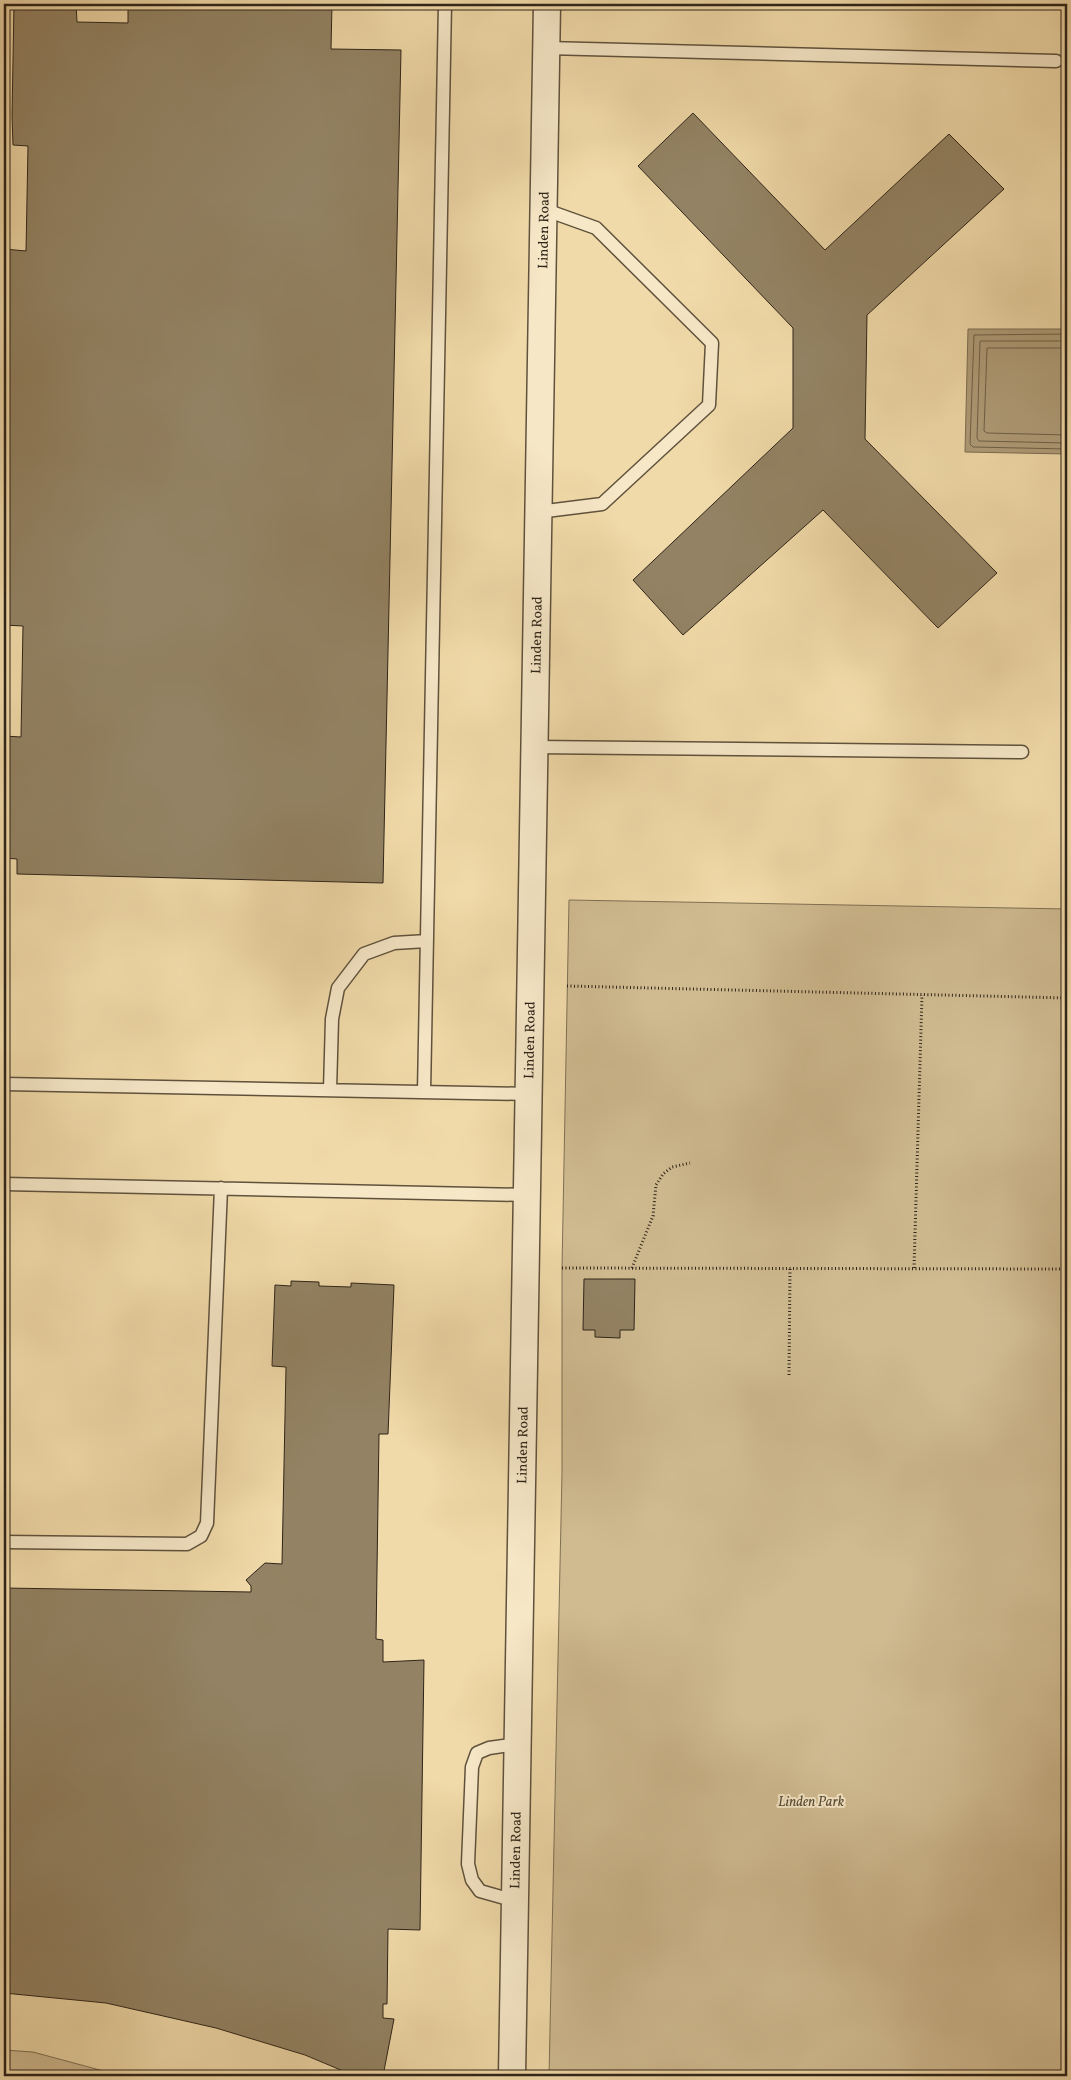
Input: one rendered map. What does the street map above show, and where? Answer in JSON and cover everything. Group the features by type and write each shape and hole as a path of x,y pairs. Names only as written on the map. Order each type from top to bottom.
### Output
{"street":[{"name":"Linden Road","path":"512,2076 547,4"}],"lane":[{"path":"424,1092 445,4"},
{"path":"546,48 1056,61"},
{"path":"538,512 602,504 709,404 712,343 596,228 543,209"},
{"path":"534,747 1022,752"},
{"path":"330,1090 332,1019 338,988 364,954 394,943 427,942"},
{"path":"4,1084 528,1094"},
{"path":"4,1184 526,1195"},
{"path":"4,1542 187,1544 201,1536 207,1523 220,1188"},
{"path":"514,1901 480,1891 472,1880 468,1864 472,1768 477,1753 489,1748 517,1744"}],"path":[{"path":"568,986 1067,998"},
{"path":"914,1268 922,994"},
{"path":"632,1268 653,1216 656,1184 663,1174 672,1167 690,1163"},
{"path":"562,1268 1067,1269"},
{"path":"789,1374 790,1268"}],"green space":[{"name":"Linden Park","path":"569,900 1067,909 1067,2076 549,2076 562,1473 562,1268"},
{"path":"4,2050 33,2052 122,2076 4,2076"}],"water":[{"path":"968,329 1065,329 1066,454 965,452"}],"building":[{"path":"14,4 76,4 77,22 128,23 128,4 332,4 331,49 401,50 383,883 17,874 17,859 4,858 4,736 21,737 23,626 4,625 4,249 26,251 28,146 13,145"},
{"path":"693,113 825,250 949,134 1004,189 867,315 865,439 997,573 938,628 823,510 683,635 633,580 793,428 793,328 638,166"},
{"path":"584,1279 635,1279 634,1330 620,1330 620,1338 595,1337 595,1330 583,1330"},
{"path":"291,1281 319,1282 319,1286 351,1287 351,1283 394,1285 388,1434 379,1434 376,1639 383,1640 383,1662 424,1660 420,1930 388,1929 387,2004 383,2004 383,2018 394,2019 383,2076 355,2076 305,2055 216,2028 106,2003 4,1993 4,1588 251,1592 251,1586 246,1580 265,1563 282,1564 286,1367 272,1366 275,1285 291,1286"}]}
